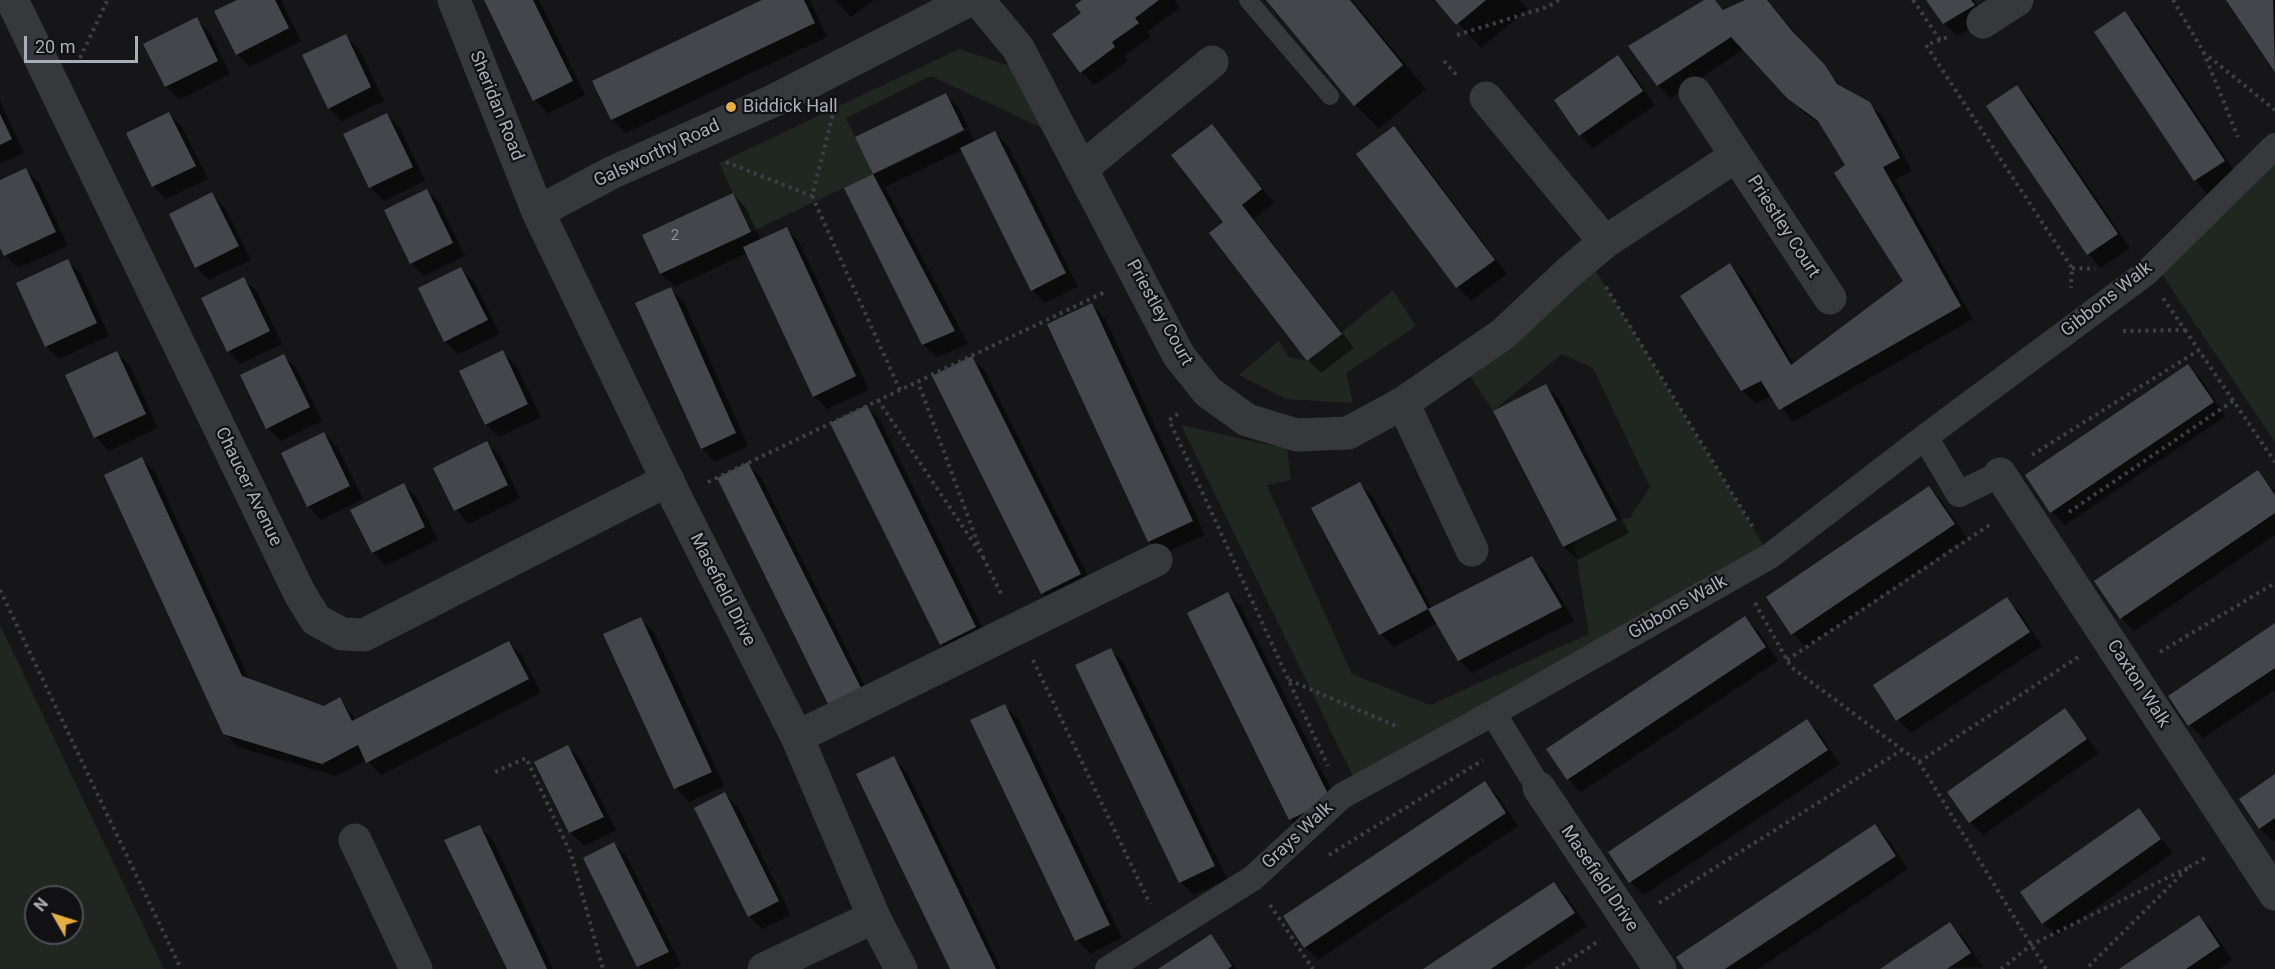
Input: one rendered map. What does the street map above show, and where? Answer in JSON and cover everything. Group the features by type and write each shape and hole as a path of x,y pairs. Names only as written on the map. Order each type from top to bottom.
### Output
{"street":[{"name":"Chaucer Avenue","path":"12,0 300,594 316,620 342,634 364,635 672,489"},
{"name":"Sheridan Road","path":"454,0 538,212"},
{"name":"Galsworthy Road","path":"538,212 611,173 775,100 969,0"},
{"name":"Priestley Court","path":"978,0 1018,48 1179,356 1208,392 1247,420 1297,435 1348,433 1403,403 1503,334 1596,249 1736,156"},
{"path":"1983,22 2017,0"},
{"path":"1081,169 1212,62"},
{"name":"Priestley Court","path":"1695,93 1830,298"},
{"path":"1486,99 1596,249"},
{"name":"Gibbons Walk","path":"1493,713 1770,556 1925,437 2146,273 2275,146"},
{"name":"Masefield Drive","path":"538,212 672,489 796,737 874,917 902,969"},
{"path":"1403,403 1472,550"},
{"path":"1925,437 1959,494 2000,474"},
{"name":"Caxton Walk","path":"2000,474 2275,894"},
{"path":"796,737 1156,560"},
{"path":"1493,713 1539,788"},
{"name":"Grays Walk","path":"1108,969 1253,878 1342,796 1493,713"},
{"name":"Masefield Drive","path":"1539,788 1660,969"},
{"path":"355,840 416,969"},
{"path":"764,969 874,917"}],"lane":[{"path":"1248,0 1330,96"}],"path":[{"path":"60,99 106,0"},
{"path":"1457,35 1547,7 1559,0"},
{"path":"1913,0 1940,40"},
{"path":"2173,0 2203,51 2251,169"},
{"path":"1983,22 1926,45 2072,268 2067,332 2185,330"},
{"path":"2203,51 2275,110"},
{"path":"846,63 812,196 900,390"},
{"path":"678,143 812,196"},
{"path":"1596,249 1770,556"},
{"path":"2072,268 2146,273 2275,462"},
{"path":"672,489 918,382 1138,276"},
{"path":"2000,474 2199,350"},
{"path":"918,382 982,557"},
{"path":"1208,392 1169,420 1342,796"},
{"path":"878,400 982,557 1164,932"},
{"path":"2039,533 2234,401"},
{"path":"1787,660 1962,542 2021,506"},
{"path":"1738,574 1791,667 1919,762 2046,969"},
{"path":"2129,671 2275,583"},
{"path":"0,590 181,969"},
{"path":"1919,762 2108,638"},
{"path":"1289,680 1438,744"},
{"path":"1323,859 1511,743"},
{"path":"1556,969 1902,750"},
{"path":"495,772 526,758 571,854 603,969"},
{"path":"2001,969 2031,945 2189,867 2086,969"},
{"path":"1253,878 1313,969"}],"shaded area":[{"path":"959,49 1016,68 1042,128 931,76 846,118 873,174 751,232 719,163"},
{"path":"2275,163 2275,442 2161,273"},
{"path":"1587,256 1770,556 1359,788 1181,425 1287,449 1291,480 1267,485 1352,674 1430,705 1589,634 1574,542 1617,520 1630,518 1650,487 1593,368 1562,354 1493,411 1462,363"},
{"path":"1393,290 1416,326 1346,373 1353,403 1286,399 1239,375 1279,341 1289,357 1307,361"},
{"path":"0,625 164,969 0,969"}],"building":[{"path":"237,0 275,0 289,28 236,55 214,11"},
{"path":"484,0 533,0 573,81 533,101"},
{"path":"762,0 804,0 815,23 611,120 592,81"},
{"path":"1082,0 1159,0 1135,18 1139,23 1112,42 1115,47 1080,73 1052,34 1081,13 1075,5"},
{"path":"1266,0 1350,0 1403,65 1354,106"},
{"path":"1435,0 1486,0 1456,25"},
{"path":"1704,0 1715,0 1723,10 1745,0 1767,0 1792,31 1825,65 1837,84 1870,102 1900,158 1883,167 1961,306 1779,410 1761,381 1741,391 1680,296 1730,263 1791,365 1903,281 1834,173 1845,165 1818,121 1787,98 1731,37 1657,86 1628,46"},
{"path":"1926,0 1971,0 1975,5 1943,24"},
{"path":"2226,0 2273,0 2275,72"},
{"path":"2125,11 2225,161 2194,181 2094,32"},
{"path":"197,17 218,61 165,87 143,44"},
{"path":"346,34 371,87 328,109 302,55"},
{"path":"1618,55 1643,91 1579,136 1554,100"},
{"path":"2017,85 2118,234 2087,255 1986,106"},
{"path":"946,93 964,130 873,174 855,137"},
{"path":"169,112 196,166 152,187 126,133"},
{"path":"387,113 413,167 369,188 343,134"},
{"path":"0,114 12,139 0,145"},
{"path":"1212,124 1262,189 1242,205 1342,334 1307,361 1209,233 1223,222 1171,155"},
{"path":"1394,126 1495,260 1456,288 1356,154"},
{"path":"995,131 1066,273 1031,291 960,148"},
{"path":"26,168 56,232 4,256 0,248 0,180"},
{"path":"873,174 955,331 922,345 844,188"},
{"path":"427,189 453,243 410,264 384,210"},
{"path":"212,192 239,246 195,268 169,214"},
{"path":"733,193 751,232 660,274 642,235"},
{"path":"787,227 856,376 813,397 743,247"},
{"path":"68,259 97,323 45,347 16,283"},
{"path":"461,267 488,320 444,342 418,288"},
{"path":"244,277 270,331 227,352 201,298"},
{"path":"671,287 736,433 701,449 635,303"},
{"path":"1092,303 1193,521 1148,542 1047,324"},
{"path":"503,350 528,404 485,425 459,371"},
{"path":"117,351 146,414 94,438 65,375"},
{"path":"284,354 310,407 266,429 240,375"},
{"path":"972,356 1081,574 1041,594 932,376"},
{"path":"2188,364 2214,402 2050,513 2025,475"},
{"path":"1546,384 1617,520 1563,547 1493,411"},
{"path":"867,405 976,627 940,645 830,423"},
{"path":"324,432 350,486 307,507 281,453"},
{"path":"487,441 508,485 454,511 433,468"},
{"path":"142,457 242,676 324,706 340,697 352,721 509,641 529,679 366,763 358,745 322,764 223,734 104,475"},
{"path":"748,462 861,688 828,704 717,478"},
{"path":"2258,470 2275,495 2275,513 2120,619 2094,581"},
{"path":"1360,482 1428,609 1379,635 1311,508"},
{"path":"404,483 425,527 372,553 350,510"},
{"path":"1929,486 1955,524 1791,635 1766,597"},
{"path":"1532,556 1562,607 1458,661 1428,609"},
{"path":"1228,592 1331,800 1289,820 1187,613"},
{"path":"2007,597 2030,632 1896,721 1873,685"},
{"path":"1745,616 1766,647 1567,780 1546,749"},
{"path":"641,617 712,772 674,789 603,634"},
{"path":"2275,623 2275,668 2188,726 2168,696"},
{"path":"1111,648 1215,866 1179,883 1075,665"},
{"path":"1005,704 1110,925 1075,941 970,720"},
{"path":"2065,708 2087,739 1969,823 1947,792"},
{"path":"1807,719 1828,750 1629,883 1608,852"},
{"path":"568,745 604,817 569,833 534,762"},
{"path":"894,756 996,969 950,969 856,774"},
{"path":"2275,774 2275,818 2259,829 2239,799"},
{"path":"1485,781 1506,813 1304,948 1283,916"},
{"path":"725,792 779,901 748,917 694,808"},
{"path":"2139,808 2161,839 2042,924 2020,892"},
{"path":"1875,824 1896,856 1725,969 1684,969 1676,957"},
{"path":"480,825 547,969 507,969 444,840"},
{"path":"614,842 669,952 637,967 583,858"},
{"path":"1554,882 1575,913 1491,969 1423,969"},
{"path":"2199,915 2220,946 2186,969 2119,969"},
{"path":"1950,922 1971,953 1947,969 1880,969"},
{"path":"1211,934 1232,966 1228,969 1158,969"}],"place":[{"name":"Biddick Hall","path":"731,107"}]}
